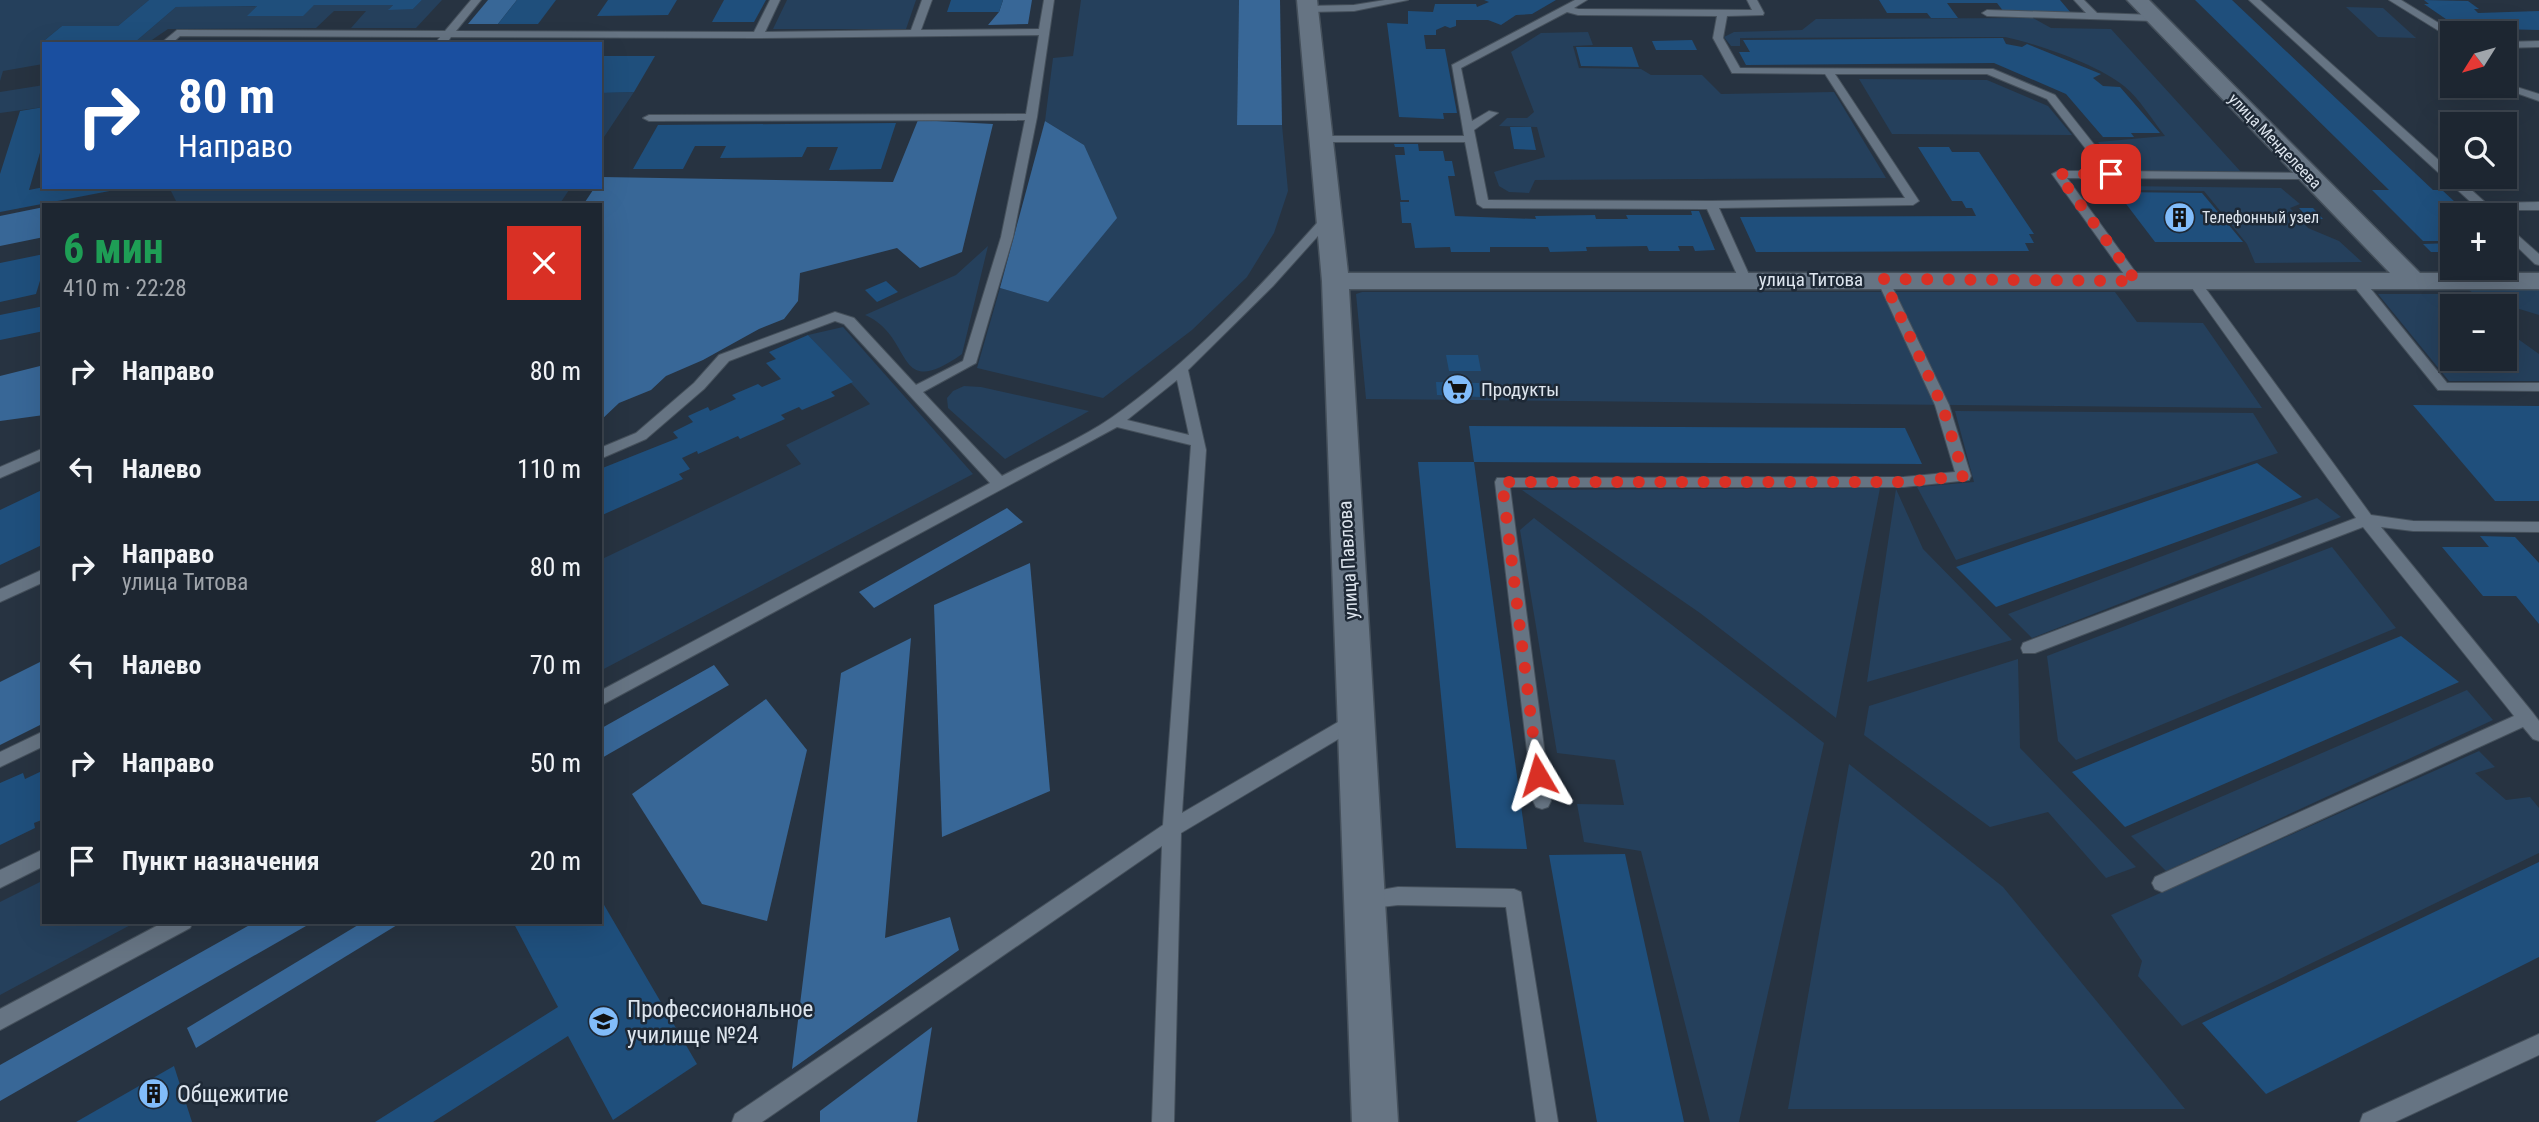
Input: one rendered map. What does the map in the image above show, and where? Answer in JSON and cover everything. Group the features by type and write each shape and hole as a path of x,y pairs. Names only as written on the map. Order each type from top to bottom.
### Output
{"street":[{"name":"улица Менделеева","path":"2137,0 2413,281"},
{"name":"улица Павлова","path":"1308,4 1335,281 1375,1122"},
{"name":"улица Титова","path":"1335,281 2539,281"}],"lane":[{"path":"442,42 476,0"},
{"path":"758,35 775,0"},
{"path":"915,33 927,0"},
{"path":"915,391 970,363 1007,237 1031,117 1049,0"},
{"path":"1308,4 1354,8 1403,0"},
{"path":"1582,0 1456,67 1483,204 1711,205 1913,201 1828,71"},
{"path":"1567,9 1578,12 1759,13 1752,0"},
{"path":"2079,0 2094,16"},
{"path":"2254,0 2478,203"},
{"path":"2394,0 2440,29"},
{"path":"1723,13 1718,38 1736,71 1989,71 2051,97 2111,174"},
{"path":"1987,13 2155,18"},
{"path":"167,42 177,33 758,35 1044,32"},
{"path":"2517,45 2539,44"},
{"path":"2517,90 2539,98"},
{"path":"1321,139 1469,134 1493,113"},
{"path":"649,118 1031,117"},
{"path":"2136,281 2058,174 2311,176"},
{"path":"1711,205 1745,279"},
{"path":"2517,208 2539,206"},
{"path":"602,698 1115,422 1160,389 1285,268 1329,217"},
{"path":"2517,240 2539,261"},
{"path":"1542,801 1502,482 1904,482 1964,476 1942,405 1883,279"},
{"path":"2193,281 2366,520 2539,734"},
{"path":"2357,281 2443,387 2539,387"},
{"path":"602,453 641,436 699,386 724,358 835,316 845,317 1001,485"},
{"path":"1163,1122 1172,829 1197,442 1181,368"},
{"path":"1115,422 1197,442"},
{"path":"0,473 42,454"},
{"path":"2029,648 2366,520 2413,526 2539,527"},
{"path":"0,596 42,576"},
{"path":"2162,883 2527,718"},
{"path":"743,1122 1172,829 1356,720"},
{"path":"0,761 42,739"},
{"path":"0,879 42,858"},
{"path":"1364,900 1398,896 1514,898 1548,1122"},
{"path":"0,1020 179,924"},
{"path":"2371,1122 2539,1044"}],"shaded area":[{"path":"0,0 149,0 118,26 62,26 41,43 42,64 3,71 0,81"},
{"path":"422,0 442,0 416,28 351,28 366,11 334,11 316,28 168,29 149,42 135,42 176,7 257,6 248,16 314,5 393,5 389,9 413,9"},
{"path":"488,0 517,0 498,24 468,24"},
{"path":"787,0 916,0 906,29 773,29"},
{"path":"1003,0 1032,0 1028,24 988,25 999,12"},
{"path":"1081,0 1239,0 1237,124 1282,125 1288,191 1274,233 1247,277 1192,330 1103,398 977,368 1000,288 1048,302 1084,145 1045,121 1053,58 1073,56"},
{"path":"1239,0 1280,0 1282,125 1237,125"},
{"path":"2346,7 2383,8 2416,38 2378,37"},
{"path":"2033,18 2051,28 2111,29 2241,172 2120,170 2098,142 2165,136 2141,103 2124,86 2099,70 2019,40 2005,37 1740,38 1740,46 1731,46 1724,37 1734,32 1802,30 1816,19"},
{"path":"1588,32 1593,45 1573,46 1579,68 1641,69 1651,75 1702,75 1721,94 1834,92 1886,178 1535,180 1529,193 1509,192 1499,186 1494,172 1545,157 1537,127 1499,126 1507,118 1527,118 1534,112 1511,52 1541,33"},
{"path":"1859,79 1987,80 2048,106 2072,135 1892,134"},
{"path":"42,85 42,107 0,113 0,92"},
{"path":"634,92 602,140 602,93"},
{"path":"918,120 993,124 962,252 920,268 897,248 800,273 798,301 784,319 666,376 651,390 619,403 602,419 602,203 584,203 594,189 602,189 602,177 893,182"},
{"path":"1045,121 1084,145 1117,218 1048,302 1000,288"},
{"path":"2123,186 2281,188 2300,204 2290,208 2308,228 2339,241 2362,262 2255,263 2247,244 2204,191 2127,190"},
{"path":"170,189 570,189 560,203 177,203"},
{"path":"42,207 42,237 0,246 0,216"},
{"path":"988,246 962,354 925,372 914,369 892,337 881,325 865,315 956,275"},
{"path":"2539,289 2539,315 2517,308 2517,294 2474,294 2469,290"},
{"path":"2115,292 2137,322 2203,323 2262,408 1366,399 1356,294"},
{"path":"2378,294 2440,294 2440,370"},
{"path":"843,327 973,474 602,670 602,559 801,464 786,445 870,404 808,335"},
{"path":"2517,338 2539,354 2539,381 2449,381 2441,371 2517,371"},
{"path":"42,366 42,415 0,421 0,376"},
{"path":"964,386 981,387 1089,411 1005,459 948,408 947,398 953,391"},
{"path":"1955,411 2253,413 2278,453 1956,560 1917,487 1974,482"},
{"path":"1880,488 1836,718 1700,613 1522,490"},
{"path":"1896,489 1923,549 2012,640 1867,682"},
{"path":"2317,498 2341,517 2032,638 2008,614"},
{"path":"1007,508 1023,522 874,608 859,592"},
{"path":"1534,518 1824,743 1739,1122 1710,1122 1641,851 1584,842 1577,804 1624,805 1615,760 1557,753 1520,530"},
{"path":"2332,547 2396,628 2076,760 2058,741 2047,656"},
{"path":"1030,563 1050,791 942,837 934,605"},
{"path":"911,638 885,938 950,917 959,950 792,1069 841,673"},
{"path":"2018,659 2020,748 2136,867 2106,878 2048,812 1990,827 1864,735 1869,706"},
{"path":"42,661 42,724 0,745 0,682"},
{"path":"714,665 729,685 602,758 602,728"},
{"path":"2467,690 2493,720 2166,871 2131,836"},
{"path":"766,699 807,750 767,921 702,904 632,794"},
{"path":"2479,751 2495,767 2475,773 2506,800 2530,797 2539,808 2539,853 2182,1026 2138,976 2142,961 2111,915"},
{"path":"1849,764 2003,887 2185,1109 1788,1109"},
{"path":"42,881 42,924 132,924 0,995 0,902"},
{"path":"251,924 310,924 0,1101 0,1065"},
{"path":"360,924 399,924 196,1048 187,1028"},
{"path":"932,1027 917,1122 820,1122 820,1111"}],"building":[{"path":"149,0 422,0 413,9 388,10 393,5 314,5 303,16 247,16 257,6 176,7 135,42 42,42 62,26 118,26"},
{"path":"517,0 556,0 538,24 498,24"},
{"path":"608,0 677,0 668,15 597,16"},
{"path":"724,0 766,0 754,22 712,22"},
{"path":"951,0 1003,0 999,12 947,12"},
{"path":"1484,0 1556,0 1532,14 1516,15 1501,25 1488,20 1456,20 1456,26 1445,26 1436,30 1436,35 1424,35 1426,49 1445,49 1457,113 1443,113 1444,119 1399,117 1387,23 1408,24 1408,11 1433,12 1435,4 1476,4 1477,7 1489,2"},
{"path":"1879,0 2060,0 2071,13 2004,12 1997,3 1947,3 1958,18 1931,18 1927,13 1887,13"},
{"path":"2195,0 2232,0 2433,190 2442,190 2456,203 2440,203 2440,241 2423,241 2372,190 2389,190"},
{"path":"2424,0 2468,1 2479,9 2474,9 2478,13 2539,11 2539,30 2517,29 2517,21 2449,21 2424,4 2429,4"},
{"path":"2003,38 2006,44 2022,47 2027,44 2101,74 2093,78 2103,86 2120,87 2160,133 2131,133 2134,137 2103,137 2066,94 1994,63 1746,65 1739,52 1750,52 1743,40"},
{"path":"1692,40 1697,50 1656,50 1652,41"},
{"path":"1576,47 1632,47 1639,67 1581,66"},
{"path":"602,56 655,56 634,92 602,93"},
{"path":"42,107 42,146 29,190 42,187 120,189 0,212 0,174 20,111"},
{"path":"896,123 881,169 829,170 838,147 807,147 802,157 720,158 726,146 695,146 683,169 633,169 658,125"},
{"path":"1510,127 1531,127 1536,150 1514,149"},
{"path":"1394,144 1418,144 1419,151 1443,151 1445,161 1452,161 1455,176 1448,176 1455,216 1536,219 1535,216 1595,215 1596,219 1628,219 1626,215 1692,215 1691,211 1699,211 1715,250 1695,251 1693,246 1678,246 1680,251 1649,251 1647,246 1586,247 1587,251 1550,252 1548,247 1490,247 1490,252 1451,252 1450,247 1415,248 1411,223 1402,223 1400,202 1409,200 1401,200 1395,155 1405,155 1404,147 1395,147"},
{"path":"1918,147 1949,147 1952,152 1979,152 2034,234 2029,234 2034,243 2025,243 2029,251 1756,252 1740,217 1976,216 1972,208 1966,208 1962,201 1952,201"},
{"name":"Телефонный узел","path":"2117,192 2202,193 2243,242 2155,242"},
{"path":"2299,208 2313,208 2323,219 2309,219"},
{"path":"2440,243 2440,252 2431,252 2423,244"},
{"path":"42,254 42,274 36,294 0,302 0,263"},
{"path":"886,281 898,292 877,302 865,290"},
{"path":"42,306 42,331 0,340 0,315"},
{"path":"808,335 853,382 831,392 835,396 802,410 799,407 781,415 785,419 740,439 738,436 698,454 697,451 682,458 690,469 679,474 683,479 602,515 602,468 678,438 673,432 693,422 688,416 708,407 710,411 736,399 732,395 758,384 762,387 781,379 766,363 776,359 769,352"},
{"path":"1446,355 1478,355 1481,371 1449,371"},
{"name":"Продукты","path":"1436,382 1479,383 1480,397 1437,395"},
{"path":"2413,405 2539,406 2539,501 2495,501"},
{"path":"1469,426 1905,428 1922,464 1474,462"},
{"path":"1418,462 1474,462 1527,849 1456,848"},
{"path":"2257,463 2302,497 1996,607 1956,567"},
{"path":"42,490 42,545 0,565 0,510"},
{"path":"2480,536 2515,537 2539,563 2539,624 2516,596 2483,596 2442,547 2489,547"},
{"path":"2401,636 2459,682 2125,827 2072,772"},
{"path":"42,771 42,820 34,823 35,828 0,845 0,783 23,773 25,779"},
{"path":"1625,854 1684,1122 1597,1122 1549,855"},
{"path":"2539,862 2539,957 2266,1094 2202,1023"},
{"name":"Профессиональное училище №24","path":"602,901 697,1064 613,1120 568,1036 433,1122 375,1122 558,1007 514,924 602,924"},
{"name":"Общежитие","path":"174,1066 192,1122 76,1122"}],"place":[{"name":"Телефонный узел","path":"2179,217"},
{"name":"Продукты","path":"1458,389"},
{"name":"Профессиональное училище №24","path":"604,1022"},
{"name":"Общежитие","path":"154,1094"}],"route":[{"path":"1538,775 1502,482 1904,482 1964,476 1942,405 1883,279 2136,281 2058,174 2111,174"}]}
